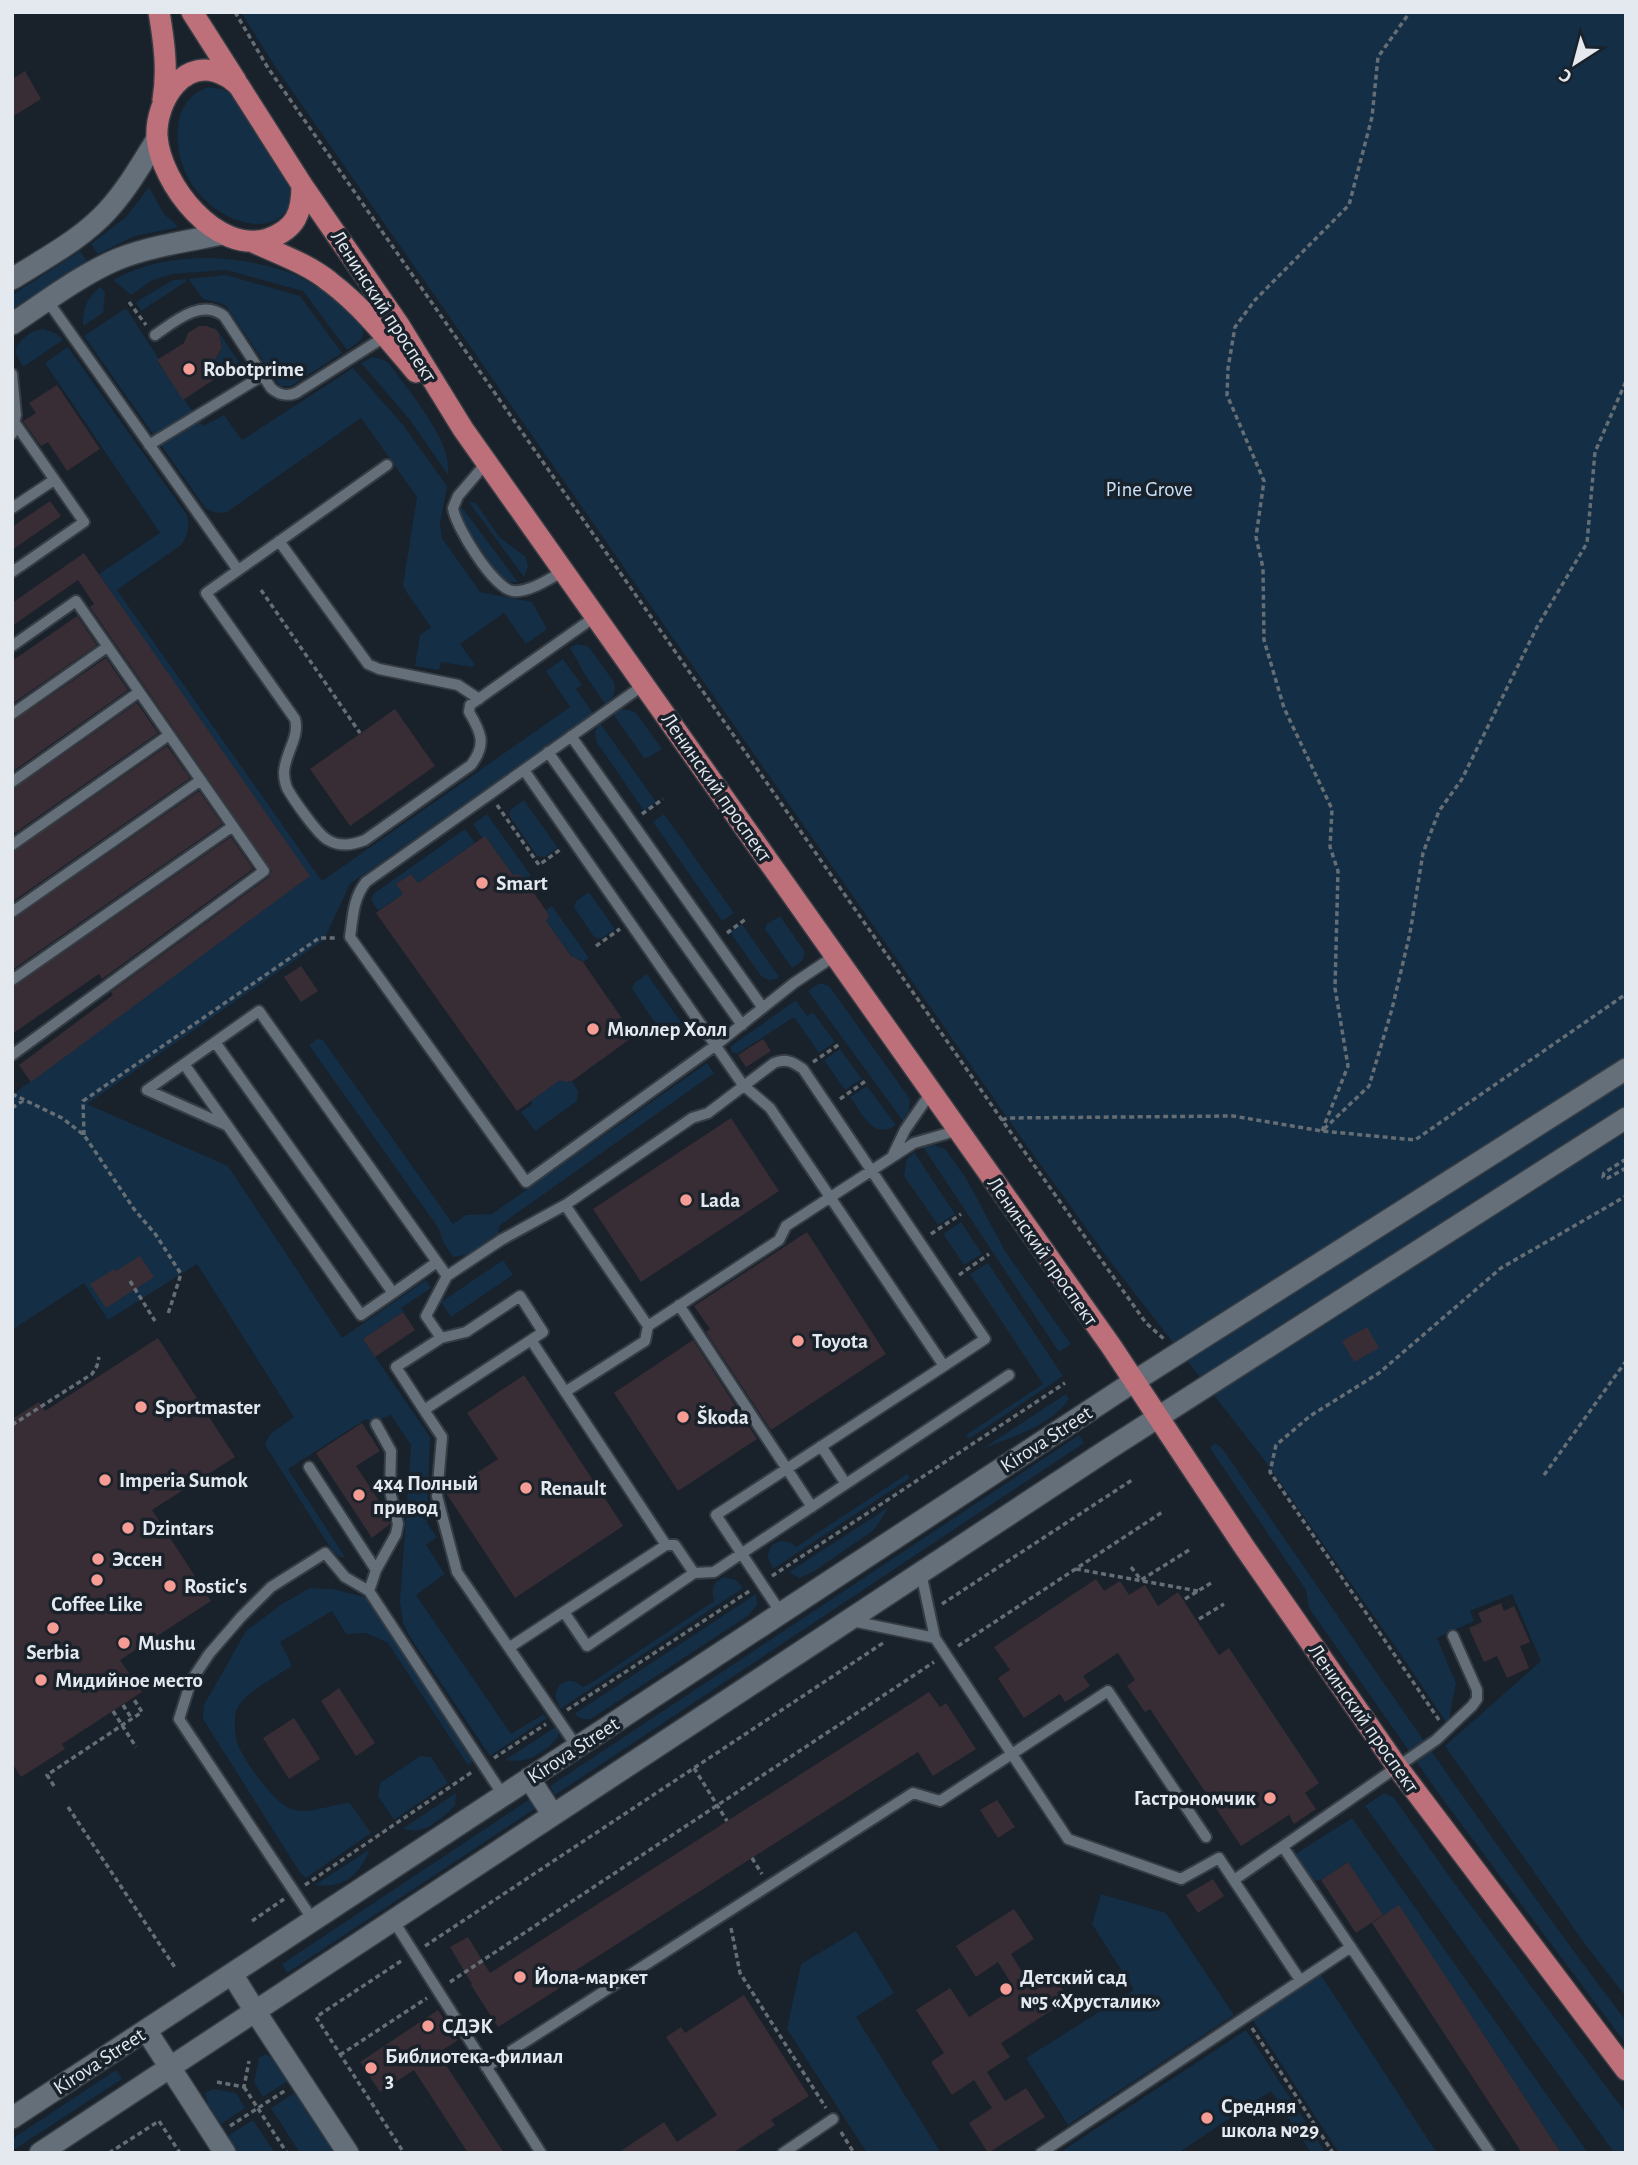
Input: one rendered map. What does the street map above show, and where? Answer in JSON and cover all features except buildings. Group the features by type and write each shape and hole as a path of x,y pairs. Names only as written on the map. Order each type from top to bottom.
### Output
{"main road":[{"path":"159,12 167,80 157,139 169,175 177,190 202,219 223,234 253,242 279,233 293,222 300,211 302,185 192,12"},
{"path":"163,100 184,76 197,71 212,71 225,75 239,86"},
{"path":"12,279 76,237 107,211 127,187 157,139"},
{"name":"Ленинский проспект","path":"302,185 399,326 463,429 1111,1346 1157,1418 1398,1768 1626,2070"},
{"path":"12,324 47,300 119,259 223,234"},
{"name":"Ленинский проспект","path":"253,242 298,262 328,280 354,302 386,336 463,429"},
{"name":"Kirova Street","path":"12,2118 1133,1382 1626,1069"},
{"name":"Kirova Street","path":"40,2153 1157,1418 1626,1118"},
{"path":"529,1778 554,1815"},
{"path":"232,1974 348,2153"},
{"path":"146,2030 222,2146"}],"lane":[{"path":"47,300 238,570"},
{"path":"155,335 193,311 218,312 224,316 276,393 289,396 386,336"},
{"path":"12,373 16,415 13,428 83,522 12,572"},
{"path":"149,445 262,376"},
{"path":"486,462 458,496 453,508 458,526 492,577 502,587 519,591 564,571"},
{"path":"387,466 206,593 295,719 296,732 285,761 286,786 320,835 342,845 365,840 471,765 479,753 481,739 478,725 469,708 596,616"},
{"path":"12,508 54,480"},
{"path":"279,541 368,664 379,669 458,685 479,699"},
{"path":"12,646 76,601 264,871 12,1055"},
{"path":"12,714 107,646"},
{"path":"645,684 366,882 355,901 350,937 526,1182 835,955"},
{"path":"12,782 139,692"},
{"path":"12,845 169,735"},
{"path":"571,736 763,1008"},
{"path":"548,752 742,1025"},
{"path":"524,770 743,1085 770,1108 944,1366"},
{"path":"12,912 201,780"},
{"path":"12,981 233,826"},
{"path":"228,1125 148,1090 259,1011 447,1276"},
{"path":"215,1042 393,1293"},
{"path":"441,1338 426,1316 447,1276 501,1240 565,1205 692,1118 708,1113 781,1060 788,1060 803,1069 985,1339 716,1515 781,1613"},
{"path":"184,1064 361,1315 437,1262"},
{"path":"892,1157 905,1130 932,1091"},
{"path":"565,1392 645,1340 648,1326 779,1240 786,1226 914,1143 959,1130"},
{"path":"565,1205 648,1326"},
{"path":"424,1410 543,1332 520,1296 466,1332 441,1338 396,1367 424,1410 442,1437 437,1496 457,1572 577,1747"},
{"path":"679,1305 812,1507"},
{"path":"531,1340 666,1545"},
{"path":"564,1612 587,1646 694,1573 714,1572 1009,1375"},
{"path":"369,1591 376,1570 396,1534 398,1524 390,1491 391,1451 376,1424"},
{"path":"821,1446 846,1484"},
{"path":"309,1468 376,1570"},
{"path":"510,1647 666,1545 675,1545 694,1573"},
{"path":"313,1920 180,1719 191,1681 209,1654 271,1587 325,1553 345,1577 369,1591 503,1795"},
{"path":"921,1573 934,1638 1068,1839 1181,1879 1219,1858 1300,1980"},
{"path":"849,1620 934,1638"},
{"path":"1234,1880 1398,1768 1447,1731 1472,1706 1477,1699 1477,1690 1453,1636"},
{"path":"486,2067 912,1793 940,1801 1108,1691 1206,1837"},
{"path":"1283,1847 1490,2153"},
{"path":"393,1920 541,2153"},
{"path":"1041,2153 1351,1947"},
{"path":"783,2153 833,2119"}],"path":[{"path":"235,12 268,68 1002,1120 1146,1323 1163,1337 1175,1355"},
{"path":"1322,1131 1348,1066 1335,988 1338,871 1330,847 1332,808 1284,708 1264,640 1263,568 1256,537 1264,481 1227,395 1228,368 1235,327 1255,300 1349,205 1372,117 1378,57 1410,12"},
{"path":"129,302 155,335"},
{"path":"1322,1131 1369,1086 1392,1009 1410,933 1423,853 1439,811 1462,779 1537,627 1587,543 1595,452 1626,381"},
{"path":"261,590 360,733"},
{"path":"489,794 539,865"},
{"path":"85,1135 83,1101 319,938 350,937"},
{"path":"1002,1120 1233,1116 1322,1131 1415,1140 1626,994"},
{"path":"803,1069 841,1043"},
{"path":"848,1093 867,1080"},
{"path":"12,1094 62,1118 85,1135 134,1209 156,1235 181,1274 167,1314"},
{"path":"12,1108 24,1100"},
{"path":"1626,1159 1603,1177 1608,1178 1626,1168"},
{"path":"1447,1731 1270,1472 1276,1445 1310,1416 1379,1373 1501,1268 1626,1196"},
{"path":"919,1242 961,1214"},
{"path":"946,1283 989,1254"},
{"path":"130,1281 155,1321"},
{"path":"12,1425 92,1374 99,1357"},
{"path":"1544,1475 1626,1361"},
{"path":"253,1921 484,1765 1065,1383"},
{"path":"929,1612 1132,1480"},
{"path":"341,2056 1164,1511"},
{"path":"1141,1580 1189,1550"},
{"path":"1131,1567 1141,1580"},
{"path":"1076,1569 1198,1591"},
{"path":"1185,1599 1211,1583"},
{"path":"1199,1619 1224,1604"},
{"path":"404,2153 316,2017 901,1631"},
{"path":"54,1786 47,1775 142,1712 133,1698"},
{"path":"123,1705 132,1719"},
{"path":"113,1711 136,1747"},
{"path":"694,1768 727,1821"},
{"path":"68,1807 176,1969"},
{"path":"728,1912 740,1973 855,2153"},
{"path":"1245,2017 1333,2153"},
{"path":"249,2061 244,2087 288,2153"},
{"path":"217,2082 244,2087"},
{"path":"222,2146 258,2108 290,2087"},
{"path":"109,2153 159,2121 180,2153"}],"green space":[{"name":"Pine Grove","path":"241,12 1626,12 1626,1997 1585,1944 1445,1746 1541,1661 1512,1594 1470,1611 1474,1621 1437,1638 1456,1683 1448,1725 1262,1457 1112,1264 1020,1136 274,65"},
{"path":"209,87 232,94 292,182 289,206 276,220 256,224 234,219 212,206 193,185 180,158 178,126 188,101"},
{"path":"149,187 164,214 179,227 135,236 98,254 91,244 126,217"},
{"path":"80,251 87,261 12,310 12,295"},
{"path":"216,258 272,267 310,283 356,317 362,327 362,337 347,350 303,291 226,270 172,274 151,281 131,295 113,280 137,269 163,262"},
{"path":"226,275 300,296 342,353 291,386 280,386 227,307 203,299 188,279"},
{"path":"173,280 187,281 141,311 136,302"},
{"path":"101,287 105,293 103,313 83,326 86,304"},
{"path":"126,308 159,359 157,361 203,426 224,415 242,440 353,368 403,425 447,486 440,524 442,538 480,592 532,602 547,629 526,644 504,613 460,644 475,665 472,667 441,662 439,670 415,666 420,635 431,627 403,585 417,497 361,418 227,512 216,513 206,509 84,336"},
{"path":"216,328 243,368 240,376 234,380 223,377 212,362 219,355 221,346"},
{"path":"44,329 57,334 63,340 23,367 15,353 19,344 30,334"},
{"path":"68,347 188,519 188,531 181,545 117,590 322,881 570,707 546,671 563,659 582,685 576,689 593,713 350,884 324,940 87,1104 228,1166 342,1338 426,1280 431,1288 401,1308 405,1313 363,1339 430,1437 427,1523 437,1537 426,1545 445,1574 416,1595 511,1734 544,1714 547,1718 490,1756 403,1623 400,1602 411,1445 391,1415 373,1422 366,1419 288,1469 345,1557 340,1557 333,1552 265,1445 270,1434 294,1417 197,1264 108,1320 84,1283 12,1330 12,1095 293,888 99,574 160,533 45,363"},
{"path":"373,357 389,363 428,416 444,447 448,475 410,420 361,363"},
{"path":"468,501 476,503 500,538 526,557 528,567 524,577"},
{"path":"461,506 518,582 501,578 461,520"},
{"path":"576,644 587,646 591,650 614,682 614,694 605,704 570,648"},
{"path":"623,709 637,714 662,749 644,758 613,714"},
{"path":"600,723 656,802 644,811 596,741 595,732"},
{"path":"524,800 558,848 545,857 537,856 510,817 510,810"},
{"path":"487,814 531,876 525,880 518,874 513,875 473,824"},
{"path":"664,814 734,913 722,921 653,822"},
{"path":"465,829 475,843 418,883 411,874 397,884 403,894 378,911 371,899 373,894"},
{"path":"589,892 615,929 600,939 594,937 574,907 576,901"},
{"path":"552,906 589,958 583,962 579,959 575,961 546,921 549,916 546,910"},
{"path":"780,916 805,952 802,961 792,968 765,929 767,924"},
{"path":"742,924 779,977 770,980 761,976 730,932"},
{"path":"647,974 685,1028 670,1038 664,1036 632,989 634,983"},
{"path":"818,984 830,987 910,1099 909,1110 903,1121 808,991"},
{"path":"796,1000 807,1016 813,1012 835,1042 819,1053 794,1017 737,1054 731,1052 731,1046"},
{"path":"317,1039 323,1040 453,1224 466,1215 492,1214 707,1063 714,1073 499,1226 498,1236 471,1254 453,1257 443,1242 439,1229 309,1045"},
{"path":"840,1049 862,1079 845,1090 824,1060"},
{"path":"560,1079 565,1082 572,1081 578,1091 577,1101 535,1131 521,1112"},
{"path":"867,1086 896,1125 881,1130 864,1117 850,1097"},
{"path":"934,1145 945,1149 966,1178 1005,1251 1071,1344 1059,1352 923,1147"},
{"path":"914,1152 955,1214 938,1225 904,1176 906,1160"},
{"path":"961,1222 982,1254 964,1265 943,1234"},
{"path":"503,1260 513,1275 451,1317 441,1302"},
{"path":"988,1263 1063,1376 969,1439 966,1435 1043,1384 970,1274"},
{"path":"1066,1394 1069,1399 1052,1417 1018,1435 982,1449"},
{"path":"1079,1435 1084,1443 555,1795 550,1786"},
{"path":"1215,1443 1222,1448 1471,1808 1626,2021 1626,2044 1444,1801 1309,1608 1306,1590 1210,1448"},
{"path":"907,1474 910,1478 773,1569 767,1556 772,1545 785,1541 796,1547"},
{"path":"889,1507 874,1530 813,1572 799,1578 789,1572"},
{"path":"724,1577 736,1580 743,1588 560,1709 555,1696 559,1685 572,1681 583,1687 591,1683 714,1601 713,1587"},
{"path":"310,1588 332,1589 366,1597 474,1761 468,1765 388,1643 366,1633 346,1634 332,1611 280,1642 292,1666 254,1691 237,1709 235,1723 239,1747 261,1782 284,1805 298,1811 306,1811 350,1803 371,1833 306,1878 203,1719 204,1705 246,1631 282,1604"},
{"path":"756,1594 757,1605 749,1615 591,1719 582,1719 574,1714"},
{"path":"559,1725 558,1737 541,1753 528,1759 505,1760"},
{"path":"420,1756 431,1757 448,1783 394,1820 378,1796 380,1783"},
{"path":"456,1793 455,1805 429,1827 416,1831 402,1829"},
{"path":"1384,1793 1394,1798 1626,2113 1626,2153 1613,2151 1365,1806"},
{"path":"530,1799 536,1808 287,1973 282,1964"},
{"path":"1352,1818 1588,2153 1561,2153 1399,1906 1383,1916 1348,1862 1321,1880 1312,1881 1294,1855"},
{"path":"370,1849 361,1866 350,1878 335,1885 315,1885"},
{"path":"1101,1894 1166,1913 1234,2015 1068,2125 1026,2058 1134,1990 1092,1924"},
{"path":"856,1931 894,1993 856,2017 941,2153 867,2153 787,2029 801,1964"},
{"path":"1317,1969 1437,2153 1339,2153 1249,2014"},
{"name":"Средняя школа №29","path":"1246,2030 1326,2153 1311,2153 1271,2091 1178,2153 1059,2153"},
{"path":"265,2054 274,2059 289,2080 263,2097 254,2082 259,2058"},
{"path":"116,2070 122,2079 12,2151 12,2139"},
{"path":"213,2089 236,2093 245,2108 221,2124 208,2105 205,2093"},
{"path":"296,2092 336,2153 300,2153 271,2108"},
{"path":"253,2120 275,2153 239,2153 228,2136"}],"place":[{"name":"Robotprime","path":"189,369"},
{"name":"Smart","path":"482,883"},
{"name":"Мюллер Холл","path":"593,1029"},
{"name":"Lada","path":"686,1200"},
{"name":"Toyota","path":"798,1341"},
{"name":"Sportmaster","path":"141,1407"},
{"name":"Škoda","path":"683,1417"},
{"name":"Imperia Sumok","path":"105,1480"},
{"name":"Renault","path":"526,1488"},
{"name":"4x4 Полный привод","path":"359,1495"},
{"name":"Dzintars","path":"128,1528"},
{"name":"Эссен","path":"98,1559"},
{"name":"Coffee Like","path":"97,1580"},
{"name":"Rostic's","path":"170,1586"},
{"name":"Serbia","path":"53,1628"},
{"name":"Mushu","path":"124,1643"},
{"name":"Мидийное место","path":"41,1680"},
{"name":"Гастрономчик","path":"1270,1798"},
{"name":"Йола-маркет","path":"520,1977"},
{"name":"Детский сад №5 «Хрусталик»","path":"1006,1989"},
{"name":"СДЭК","path":"428,2026"},
{"name":"Библиотека-филиал 3","path":"371,2068"},
{"name":"Средняя школа №29","path":"1207,2118"}]}
